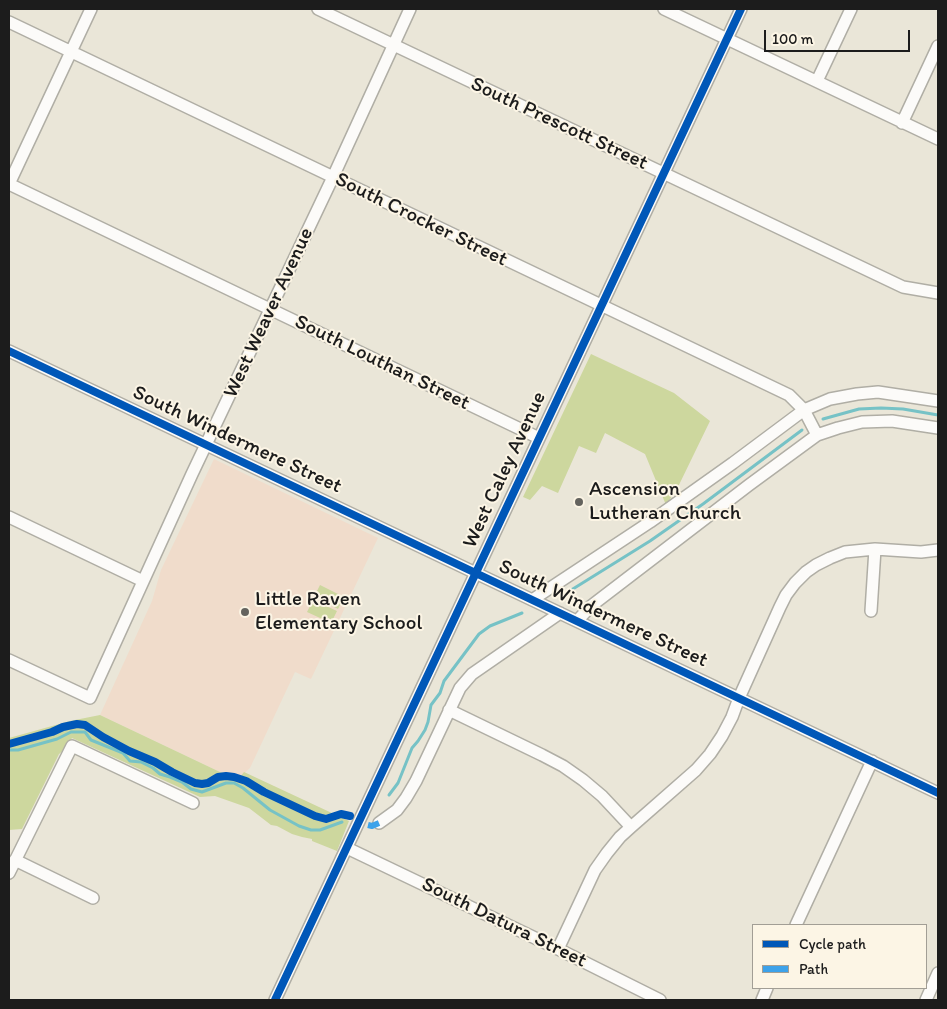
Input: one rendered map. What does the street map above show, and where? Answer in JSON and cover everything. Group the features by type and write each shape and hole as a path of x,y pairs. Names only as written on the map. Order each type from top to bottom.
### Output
{"street":[{"path":"9,184 91,9"},
{"name":"South Prescott Street","path":"318,9 903,287 938,293"},
{"name":"West Weaver Avenue","path":"9,660 90,698 410,9"},
{"path":"664,9 938,140"},
{"name":"West Caley Avenue","path":"275,1000 741,9"},
{"path":"817,81 851,9"},
{"name":"South Crocker Street","path":"9,22 789,395 804,410 817,435"},
{"path":"902,122 938,46"},
{"name":"South Louthan Street","path":"9,184 539,438"},
{"name":"South Windermere Street","path":"9,351 938,793"},
{"path":"532,600 650,522 804,410 830,399 878,392 938,402"},
{"path":"577,621 591,606 817,435 862,422 892,421 938,428"},
{"path":"9,517 143,581"},
{"path":"558,949 595,870 607,853 620,837 696,770 710,754 726,730 780,606 795,583 816,564 845,552 875,549 921,552 938,550"},
{"path":"871,611 875,549"},
{"path":"379,823 397,810 406,798 460,688 472,674 560,613"},
{"path":"449,710 563,766 602,796 631,827"},
{"path":"9,873 72,746 193,803"},
{"path":"796,924 872,761"},
{"name":"South Datura Street","path":"347,848 660,1000"},
{"path":"15,860 93,898"},
{"path":"926,1000 938,973"}],"shaded area":[{"name":"Little Raven Elementary School","path":"214,459 378,538 311,679 295,672 250,768 240,777 220,772 100,715 152,601 161,570"}],"green space":[{"path":"591,354 674,393 710,421 677,489 666,505 645,454 605,433 596,453 579,446 558,493 542,486 530,500 523,497"},
{"path":"320,585 344,597 338,609 314,597"},
{"path":"313,600 337,611 331,623 307,612"},
{"path":"100,715 220,772 240,777 244,772 349,821 337,851 312,841 312,839 292,834 271,825 249,808 215,796 200,797 72,738 65,749 59,754 22,829 9,830 9,738 70,721"}],"waterway":[{"path":"823,419 859,409 881,408 903,409 938,415"},
{"path":"568,592 650,541 802,430"},
{"path":"389,795 398,783 412,748 425,730 431,705 440,693 444,681 479,634 490,626 522,613"},
{"path":"9,750 18,750 57,739 71,732 85,732 91,740 123,753 130,761 141,762 160,774 182,782 191,789 202,792 226,783 234,783 270,810 299,826 311,830 320,830 342,822"}],"marked path":[{"path":"368,825 372,826 379,823"}],"cycle path":[{"path":"275,1000 741,9"},
{"path":"9,351 938,793"},
{"path":"9,744 63,727 77,724 85,725 129,751 195,783 208,783 218,777 234,777 246,781 264,792 315,816 326,819 341,814 350,816"}],"place":[{"name":"Ascension Lutheran Church","path":"579,502"},
{"name":"Little Raven Elementary School","path":"245,612"}]}
